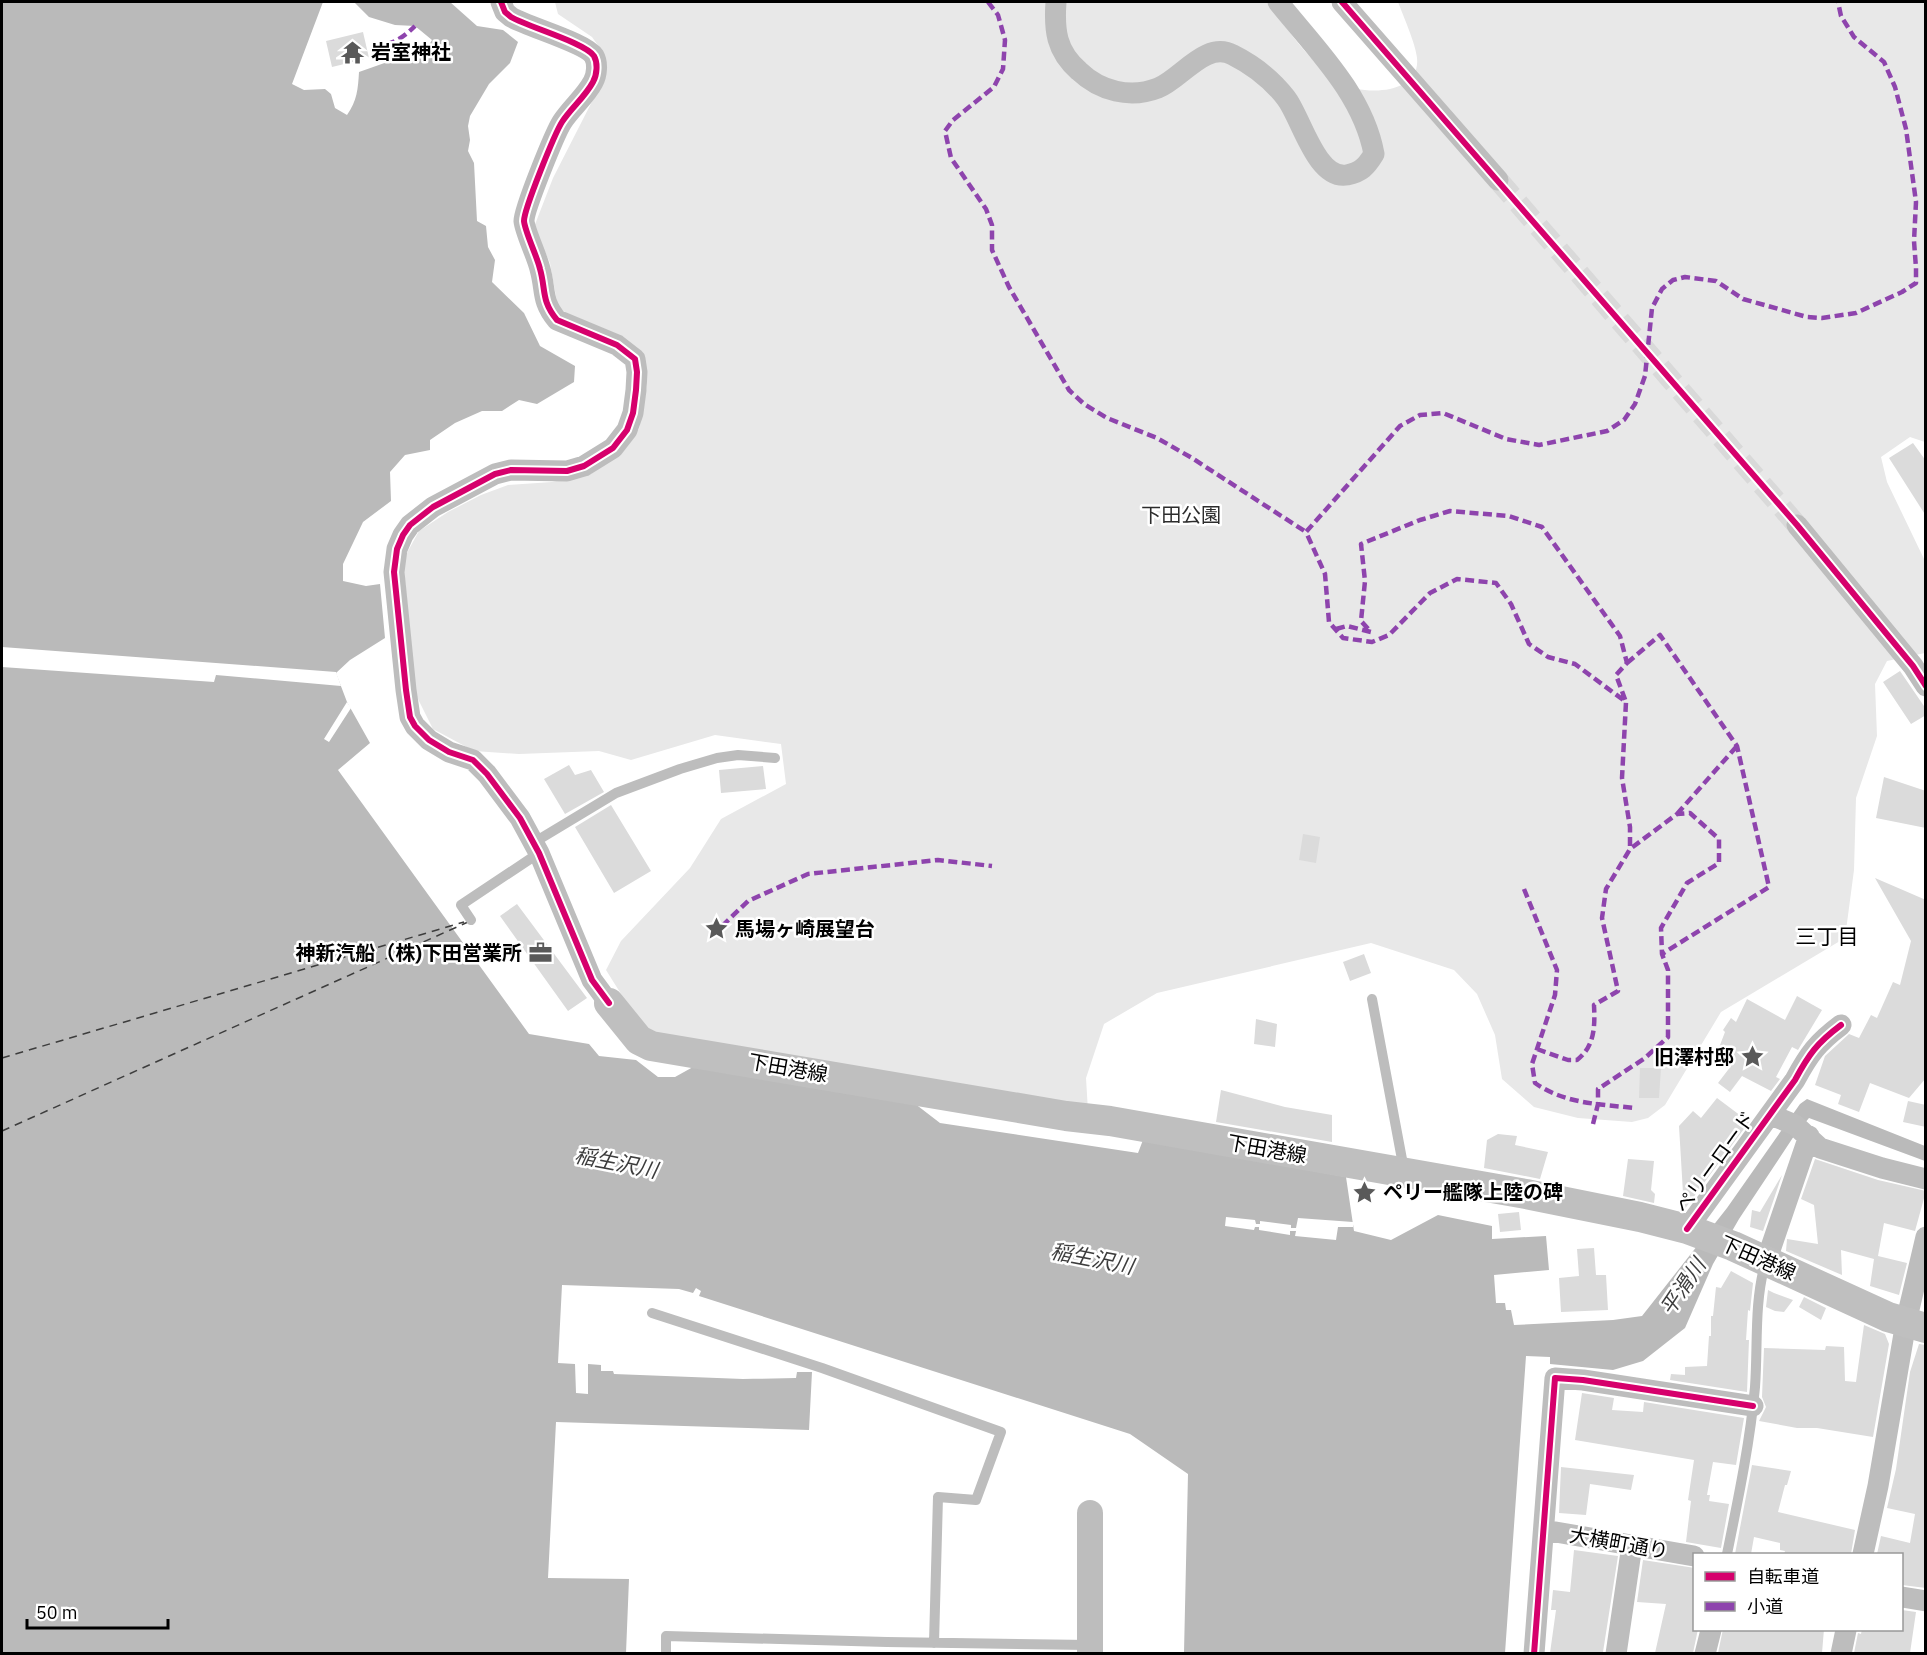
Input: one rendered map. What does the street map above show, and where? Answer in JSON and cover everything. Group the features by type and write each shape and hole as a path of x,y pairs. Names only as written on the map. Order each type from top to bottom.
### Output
{"main road":[{"name":"下田港線","path":"609,1003 639,1040 651,1046 1066,1116 1110,1121 1526,1194 1640,1217 1692,1231 1733,1246 1888,1317 1916,1325"}],"street":[{"path":"501,2 505,12 511,18 580,45 593,53 597,68 594,81 561,123 524,220 541,271 543,295 549,311 557,320 617,345 635,359 637,372 633,413 627,430 614,448 584,466 567,471 511,470 495,474 433,507 410,525 397,549 394,572 406,690 410,717 414,726 429,740 449,752 473,760 487,774 520,818 536,848 592,980 609,1003"},
{"path":"1056,2 1054,25 1059,45 1068,62 1089,81 1119,93 1144,91 1159,88 1204,56 1219,52 1231,53 1273,83 1287,100 1319,162 1331,172 1342,176 1355,173 1365,168 1374,154 1370,133 1359,108 1329,64 1278,2"},
{"path":"1342,2 1498,180"},
{"path":"1797,525 1913,666 1926,686"},
{"path":"1766,1262 1792,1125 1820,1041 1841,1025"},
{"path":"1792,1125 1820,1148 1926,1179"},
{"name":"ペリーロード","path":"1692,1231 1792,1125"},
{"path":"1863,1553 1916,1325 1926,1238"},
{"path":"1534,1653 1555,1378 1583,1380 1753,1406"},
{"path":"1090,1513 1090,1649"},
{"name":"大横町通り","path":"1544,1530 1693,1556"},
{"path":"1616,1653 1632,1545"},
{"path":"1903,1597 1926,1602"},
{"path":"1705,1653 1710,1631"},
{"path":"1841,1653 1846,1631"}],"lane":[{"path":"471,920 461,905 536,848 616,793 717,758 738,755 775,758"},
{"path":"1372,999 1404,1141 1404,1173"},
{"path":"1727,1553 1753,1406 1759,1300 1766,1262"},
{"path":"652,1312 822,1368 1001,1432 976,1500 938,1497 934,1643"},
{"path":"666,1653 666,1636 886,1648 934,1643 1090,1649"}],"green space":[{"name":"下田公園","path":"555,2 1268,2 1300,46 1319,66 1341,83 1363,90 1376,91 1401,86 1416,70 1416,52 1398,2 1925,2 1925,442 1910,437 1881,457 1887,482 1925,561 1925,653 1887,661 1875,684 1877,736 1856,798 1854,870 1845,938 1721,1012 1665,1105 1648,1118 1632,1122 1578,1118 1534,1107 1502,1079 1495,1035 1477,994 1454,970 1371,943 1157,993 1104,1024 1086,1078 1088,1111 648,1037 606,970 621,941 690,868 721,819 786,784 781,744 715,735 631,760 599,751 519,754 474,751 433,729 416,695 403,560 419,531 448,512 481,495 508,485 552,482 591,474 621,452 639,429 647,386 639,356 558,308 550,263 534,227 553,178 604,78 604,54 592,37 558,14"}],"water":[{"path":"2,2 323,2 292,84 304,90 325,89 331,94 335,108 347,115 356,95 359,72 427,48 432,40 415,26 395,25 369,17 354,2 450,2 477,26 503,30 518,42 510,63 489,84 470,116 468,151 474,163 477,221 486,226 488,247 495,260 492,282 524,313 540,346 575,366 574,382 537,404 519,400 502,411 482,411 455,423 430,440 430,450 405,455 390,472 391,501 363,522 343,564 343,581 366,586 380,584 385,638 350,660 336,673 347,702 370,743 338,770 529,1034 589,1044 599,1056 636,1060 658,1077 675,1077 693,1067 914,1103 940,1123 1138,1153 1143,1140 1346,1177 1354,1231 1391,1240 1438,1215 1492,1226 1492,1239 1546,1236 1549,1270 1494,1275 1496,1303 1505,1303 1506,1310 1511,1310 1514,1325 1613,1320 1642,1316 1727,1208 1800,1104 1807,1099 1925,1146 1925,1161 1809,1118 1794,1136 1739,1219 1713,1264 1685,1328 1643,1361 1613,1370 1550,1364 1550,1357 1526,1356 1505,1653 1184,1653 1188,1474 1130,1434 699,1296 701,1291 696,1288 693,1293 679,1289 562,1285 558,1363 575,1364 576,1393 588,1394 588,1364 601,1365 601,1371 613,1371 614,1374 743,1379 796,1378 797,1372 812,1372 809,1430 556,1422 548,1578 629,1579 626,1653 2,1654"}],"pier":[{"path":"2,647 336,672 341,686 216,675 214,682 2,667"},
{"path":"347,702 351,708 329,742 324,739"},
{"path":"1226,1217 1255,1220 1256,1224 1260,1224 1260,1221 1291,1225 1291,1228 1296,1228 1298,1218 1353,1222 1353,1227 1338,1227 1336,1240 1295,1236 1296,1231 1290,1231 1290,1235 1259,1230 1259,1227 1255,1227 1254,1230 1225,1226"}],"building":[{"path":"363,32 369,58 332,67 326,41"},
{"path":"1913,443 1926,461 1926,516 1889,458"},
{"path":"1900,671 1926,709 1926,715 1911,724 1883,682"},
{"path":"569,765 575,775 591,770 604,792 565,814 544,779"},
{"path":"763,766 766,789 721,793 719,770"},
{"path":"1884,777 1926,791 1926,828 1876,818"},
{"path":"611,805 651,871 614,893 575,827"},
{"path":"1303,834 1320,837 1316,863 1299,860"},
{"path":"1875,878 1926,900 1926,1078 1909,1098 1870,1083 1859,1112 1838,1104 1841,1095 1815,1085 1825,1056 1849,1034 1859,1038 1871,1015 1877,1018 1893,982 1900,985 1911,941"},
{"path":"517,904 587,998 568,1011 500,916"},
{"path":"1364,954 1371,973 1350,981 1343,962"},
{"path":"1797,996 1822,1010 1798,1050 1792,1047 1776,1077 1780,1079 1771,1091 1742,1076 1730,1092 1718,1083 1731,1066 1715,1058 1725,1032 1723,1030 1731,1018 1736,1022 1747,999 1785,1020"},
{"path":"1256,1019 1277,1024 1275,1047 1254,1044"},
{"path":"1640,1068 1661,1068 1659,1098 1639,1098"},
{"path":"1221,1090 1285,1107 1332,1115 1332,1142 1216,1122"},
{"path":"1717,1098 1749,1122 1684,1210 1679,1126 1693,1111 1701,1118"},
{"path":"1908,1101 1926,1105 1926,1127 1903,1122"},
{"path":"1498,1134 1517,1136 1515,1145 1548,1152 1540,1179 1484,1168 1487,1140"},
{"path":"1628,1159 1654,1161 1651,1190 1655,1194 1654,1203 1623,1196"},
{"path":"1815,1159 1878,1180 1926,1191 1915,1231 1884,1223 1878,1256 1907,1263 1899,1295 1870,1286 1874,1259 1841,1250 1842,1275 1786,1251 1787,1239 1818,1244 1814,1205 1801,1199"},
{"path":"1782,1175 1763,1231 1750,1227 1752,1210 1760,1212"},
{"path":"1519,1212 1521,1230 1500,1232 1498,1214"},
{"path":"1594,1248 1596,1275 1606,1275 1608,1310 1561,1312 1559,1278 1579,1276 1577,1249"},
{"path":"1731,1271 1753,1283 1746,1340 1749,1340 1747,1392 1670,1380 1671,1374 1685,1375 1685,1367 1707,1366 1716,1287 1721,1288"},
{"path":"1768,1290 1793,1300 1784,1312 1766,1307"},
{"path":"1804,1297 1826,1308 1821,1320 1799,1307"},
{"path":"1864,1325 1885,1334 1889,1344 1873,1437 1759,1421 1766,1407 1762,1397 1764,1348 1825,1350 1826,1346 1844,1347 1845,1381 1856,1382"},
{"path":"1919,1344 1926,1345 1926,1588 1903,1585 1903,1553 1877,1553 1881,1536 1910,1543 1915,1514 1887,1508 1896,1469 1910,1372"},
{"path":"1582,1393 1614,1398 1612,1410 1643,1412 1644,1402 1744,1418 1736,1465 1713,1462 1707,1495 1710,1495 1709,1501 1729,1504 1721,1548 1686,1542 1691,1501 1688,1500 1694,1460 1575,1440"},
{"path":"1752,1465 1791,1471 1778,1512 1855,1530 1851,1553 1784,1553 1785,1551 1780,1550 1780,1543 1754,1537 1751,1553 1735,1553"},
{"path":"1561,1467 1634,1475 1631,1490 1590,1484 1586,1515 1559,1513"},
{"path":"1574,1550 1618,1556 1603,1652 1550,1653 1556,1610 1551,1610 1553,1590 1570,1592"},
{"path":"1643,1560 1693,1568 1693,1631 1698,1631 1693,1653 1655,1653 1666,1604 1637,1602"},
{"path":"1903,1610 1916,1612 1910,1653 1854,1653 1858,1633 1861,1634 1862,1631 1903,1631"},
{"path":"1723,1631 1824,1631 1822,1653 1718,1653"}],"ferry route":[{"path":"2,1058 464,922"},
{"path":"2,1131 468,922"}],"tunnel":[{"path":"1498,180 1797,525"}],"marked path":[{"path":"988,2 998,15 1005,40 1003,69 994,87 953,120 945,131 951,158 986,209 992,225 992,250 1009,287 1069,390 1084,404 1107,418 1157,438 1192,458 1306,532"},
{"path":"1537,1049 1568,1060 1577,1060 1591,1042 1594,1028 1594,1005 1618,991 1602,918 1606,889 1630,849 1630,827 1622,778 1626,702 1575,664 1548,657 1529,644 1511,604 1496,583 1457,579 1430,593 1389,635 1372,642 1343,638 1329,622 1325,574 1306,532 1400,426 1420,415 1443,413 1506,439 1539,445 1607,431 1624,420 1635,404 1645,376 1652,308 1662,289 1673,280 1685,277 1716,281 1743,299 1807,317 1822,318 1856,313 1916,283 1914,241 1916,202 1906,129 1895,87 1884,62 1854,37 1841,16 1838,2"},
{"path":"373,47 396,41 415,26"},
{"path":"1336,629 1347,626 1371,632 1361,621 1365,581 1361,544 1420,520 1450,511 1509,516 1542,527 1620,636 1627,663 1616,675 1626,702"},
{"path":"1627,663 1660,635 1737,746 1769,887 1662,954"},
{"path":"1677,814 1737,746"},
{"path":"1593,1124 1598,1104 1598,1089 1645,1058 1668,1037 1668,970 1662,954 1661,928 1687,883 1719,863 1719,839 1690,813 1677,814 1630,849"},
{"path":"722,926 748,901 808,874 938,860 992,866"},
{"path":"1524,889 1557,970 1555,995 1532,1064 1535,1083 1570,1099 1634,1108"}],"cycle path":[{"path":"501,2 505,12 511,17 580,46 589,51 595,59 594,79 558,129 534,187 524,221 540,269 546,301 557,320 617,345 635,359 637,372 633,413 627,430 613,448 584,466 567,471 511,470 495,474 433,507 410,525 397,549 394,572 406,690 410,717 415,726 429,740 449,752 473,760 487,774 520,818 539,853 592,980 609,1003"},
{"path":"1342,2 1797,525 1913,666 1926,686"},
{"path":"1687,1229 1795,1080 1809,1056 1841,1025"},
{"path":"1534,1654 1555,1378 1583,1380 1753,1406"}],"place":[{"name":"岩室神社","path":"353,52"},
{"name":"馬場ヶ崎展望台","path":"717,929"},
{"name":"神新汽船（株)下田営業所","path":"540,953"},
{"name":"旧澤村邸","path":"1752,1057"},
{"name":"ペリー艦隊上陸の碑","path":"1365,1192"}],"district":[{"name":"三丁目","path":"1827,937"}],"water label":[{"name":"稲生沢川","path":"616,1163"},
{"name":"稲生沢川","path":"1092,1259"},
{"name":"平滑川","path":"1683,1287"}]}
